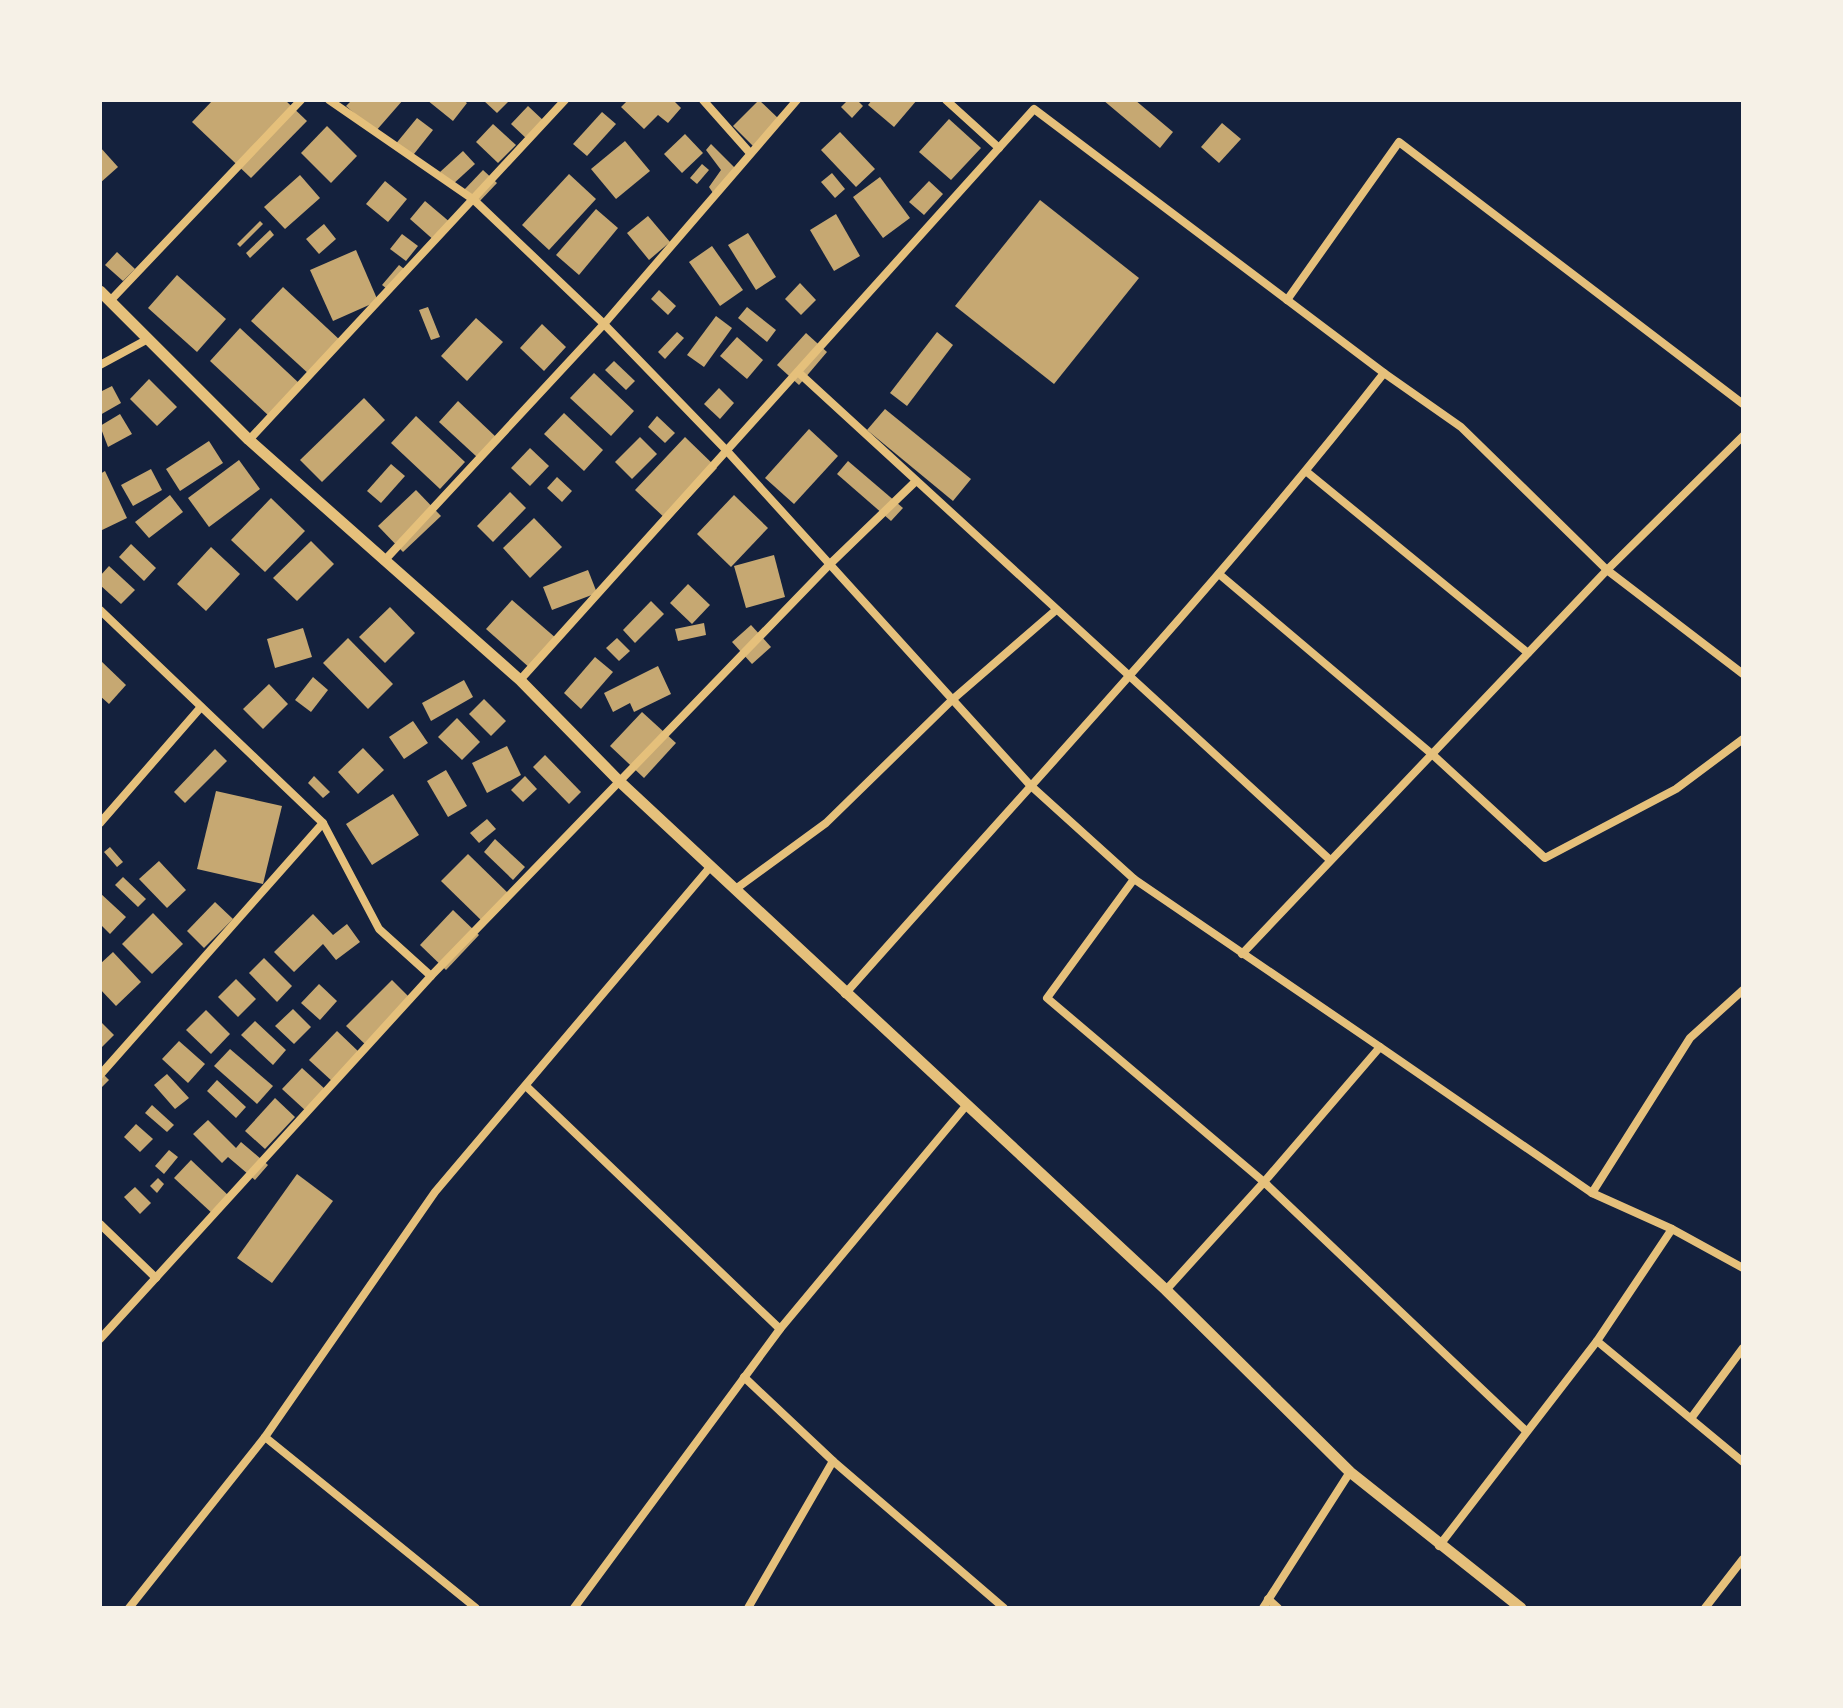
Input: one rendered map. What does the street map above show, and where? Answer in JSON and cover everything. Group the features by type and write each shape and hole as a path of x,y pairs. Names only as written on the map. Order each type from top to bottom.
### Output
{"street":[{"path":"110,301 301,100"},
{"path":"329,100 474,200 604,324 727,451 1030,785 1134,879 1592,1193 1672,1229 1743,1268"},
{"path":"249,440 565,100"},
{"path":"703,100 750,153"},
{"path":"384,561 604,324 797,100"},
{"path":"946,100 999,148"},
{"path":"520,680 1034,109 1384,373 1461,427 1607,570 1743,674"},
{"path":"1287,300 1399,142 1743,404"},
{"path":"100,291 249,440 520,680 619,781 737,888 965,1107 1166,1290 1350,1472 1439,1546 1521,1608"},
{"path":"100,365 148,339"},
{"path":"798,372 1329,859"},
{"path":"845,994 1219,574 1307,472 1384,373"},
{"path":"1242,954 1607,570 1743,436"},
{"path":"1307,472 1528,653"},
{"path":"100,1339 431,976 829,565 916,481"},
{"path":"1219,574 1433,755 1545,858 1676,789 1743,739"},
{"path":"100,610 323,823 379,929 431,976"},
{"path":"737,888 826,823 952,700 1056,610"},
{"path":"100,823 201,707"},
{"path":"100,1075 323,823"},
{"path":"129,1608 265,1437 435,1192 711,866"},
{"path":"1134,879 1047,998 1264,1182 1526,1431"},
{"path":"1592,1193 1690,1038 1743,990"},
{"path":"1166,1290 1380,1047"},
{"path":"526,1086 780,1329"},
{"path":"574,1608 780,1329 965,1107"},
{"path":"100,1224 156,1278"},
{"path":"1439,1546 1597,1341 1672,1229"},
{"path":"1597,1341 1743,1462"},
{"path":"1692,1417 1743,1348"},
{"path":"744,1377 833,1461 1004,1608"},
{"path":"265,1437 476,1608"},
{"path":"748,1608 833,1461"},
{"path":"1263,1608 1350,1472"},
{"path":"1705,1608 1743,1559"},
{"path":"1268,1599 1278,1608"}],"building":[{"path":"213,100 285,100 307,121 251,178 192,122"},
{"path":"352,100 403,100 375,132 346,106"},
{"path":"427,100 463,100 467,103 453,121"},
{"path":"483,100 510,100 497,113"},
{"path":"628,100 673,100 681,108 668,123 658,115 644,129 621,107"},
{"path":"759,100 780,120 754,147 733,126"},
{"path":"848,100 857,100 863,106 852,118 841,107"},
{"path":"872,100 917,100 894,127 868,105"},
{"path":"1103,100 1135,100 1173,132 1160,148"},
{"path":"528,106 545,122 528,140 511,124"},
{"path":"602,112 616,124 587,156 573,144"},
{"path":"417,118 433,130 410,159 394,146"},
{"path":"949,119 981,148 951,180 919,152"},
{"path":"1222,123 1241,139 1219,163 1201,147"},
{"path":"493,124 516,145 498,163 476,142"},
{"path":"327,126 357,156 331,183 301,153"},
{"path":"840,132 875,169 856,187 821,150"},
{"path":"685,134 703,153 682,173 664,154"},
{"path":"625,141 650,171 616,199 591,169"},
{"path":"711,144 735,168 713,193 709,187 721,170 706,150"},
{"path":"100,147 118,167 100,183"},
{"path":"463,151 475,164 452,185 440,172"},
{"path":"702,164 709,170 697,184 690,178"},
{"path":"483,170 497,183 478,203 464,190"},
{"path":"832,173 845,189 835,198 821,182"},
{"path":"569,174 596,199 549,250 522,225"},
{"path":"300,175 320,198 285,229 264,207"},
{"path":"880,177 910,218 883,238 853,197"},
{"path":"385,181 407,199 388,222 366,204"},
{"path":"929,181 943,194 924,215 909,202"},
{"path":"1040,200 1139,278 1054,384 955,306"},
{"path":"425,201 451,223 436,242 410,219"},
{"path":"596,209 618,228 579,275 556,255"},
{"path":"836,214 860,256 834,271 810,230"},
{"path":"648,216 670,242 649,260 627,233"},
{"path":"260,221 263,224 240,247 237,244"},
{"path":"324,224 336,239 319,254 306,239"},
{"path":"270,230 274,235 250,258 246,253"},
{"path":"748,233 776,277 756,290 728,245"},
{"path":"402,234 418,246 406,261 390,249"},
{"path":"712,246 743,290 720,306 689,262"},
{"path":"356,250 378,301 333,321 310,270"},
{"path":"117,252 135,269 123,281 105,265"},
{"path":"399,265 408,272 391,292 382,285"},
{"path":"177,275 226,319 197,352 148,308"},
{"path":"800,283 816,300 801,315 785,299"},
{"path":"283,287 341,341 310,375 251,321"},
{"path":"659,290 676,306 668,315 651,299"},
{"path":"428,307 440,337 431,340 419,310"},
{"path":"747,307 776,330 767,342 738,318"},
{"path":"716,316 732,328 704,367 687,355"},
{"path":"476,318 503,342 467,381 441,356"},
{"path":"542,324 566,347 544,371 520,348"},
{"path":"240,328 300,384 269,416 210,361"},
{"path":"677,332 684,338 665,359 658,352"},
{"path":"937,332 953,345 907,406 890,393"},
{"path":"806,333 827,352 799,385 777,365"},
{"path":"737,337 763,360 747,379 720,356"},
{"path":"614,361 635,381 626,390 605,370"},
{"path":"594,373 634,411 611,436 570,398"},
{"path":"149,379 177,407 157,426 130,399"},
{"path":"112,386 121,403 100,415 100,392"},
{"path":"719,388 734,403 720,419 704,404"},
{"path":"364,398 385,420 322,482 300,460"},
{"path":"458,401 496,437 477,457 439,422"},
{"path":"885,409 971,479 953,501 867,430"},
{"path":"564,413 603,450 584,471 544,434"},
{"path":"120,414 132,434 108,447 100,426"},
{"path":"416,416 465,462 440,489 391,443"},
{"path":"657,416 675,433 665,443 648,427"},
{"path":"809,429 838,456 794,504 765,478"},
{"path":"640,437 657,454 632,479 615,462"},
{"path":"685,437 717,468 668,521 635,490"},
{"path":"209,441 223,463 180,491 166,469"},
{"path":"530,448 549,466 530,486 511,468"},
{"path":"239,460 260,489 209,527 188,498"},
{"path":"848,461 903,508 891,521 837,474"},
{"path":"391,464 405,476 381,503 367,491"},
{"path":"151,469 162,490 133,506 121,485"},
{"path":"105,471 127,518 100,531 100,474"},
{"path":"557,477 572,491 562,502 547,488"},
{"path":"416,490 441,516 403,552 378,526"},
{"path":"510,492 526,508 493,542 477,526"},
{"path":"170,495 183,512 149,538 135,522"},
{"path":"734,495 768,528 731,567 697,534"},
{"path":"271,498 305,531 265,572 231,540"},
{"path":"534,518 562,547 530,578 503,548"},
{"path":"311,541 334,564 297,601 273,578"},
{"path":"131,544 156,568 144,581 119,557"},
{"path":"211,547 240,574 206,611 177,584"},
{"path":"774,555 785,597 746,608 734,566"},
{"path":"109,566 135,590 121,604 100,585 100,576"},
{"path":"588,570 597,593 552,610 543,587"},
{"path":"688,584 710,605 692,624 670,603"},
{"path":"512,600 557,639 531,669 486,629"},
{"path":"651,601 664,614 635,643 623,630"},
{"path":"390,607 415,633 385,663 359,637"},
{"path":"704,623 706,635 678,641 675,629"},
{"path":"751,625 771,647 752,664 732,642"},
{"path":"303,628 312,657 275,668 267,639"},
{"path":"348,638 393,684 368,709 323,663"},
{"path":"617,638 630,651 619,661 606,648"},
{"path":"595,657 613,672 581,709 564,693"},
{"path":"100,660 126,685 109,704 100,696"},
{"path":"658,666 671,694 634,712 630,703 613,712 604,693"},
{"path":"313,677 328,690 311,712 295,700"},
{"path":"464,680 473,697 431,721 422,703"},
{"path":"269,684 288,704 263,729 243,709"},
{"path":"484,699 506,721 491,736 469,714"},
{"path":"642,712 676,743 644,778 610,746"},
{"path":"457,718 480,742 462,760 438,737"},
{"path":"413,721 428,743 404,759 389,737"},
{"path":"507,746 521,775 487,793 472,763"},
{"path":"363,748 384,770 358,794 338,772"},
{"path":"215,749 227,761 185,803 174,792"},
{"path":"545,755 581,792 569,804 533,767"},
{"path":"446,770 467,806 448,817 427,781"},
{"path":"314,776 330,792 323,798 308,783"},
{"path":"525,776 537,789 523,802 511,790"},
{"path":"216,791 282,806 263,884 197,869"},
{"path":"393,794 419,835 372,865 346,824"},
{"path":"487,819 496,829 479,843 470,833"},
{"path":"495,839 525,867 513,880 484,852"},
{"path":"110,847 123,862 117,867 104,852"},
{"path":"468,854 510,895 483,922 441,881"},
{"path":"159,861 186,890 167,908 139,879"},
{"path":"123,877 146,899 138,907 115,885"},
{"path":"100,893 126,917 110,934 100,924"},
{"path":"215,902 233,919 204,948 187,931"},
{"path":"453,910 479,935 446,970 420,945"},
{"path":"153,913 183,944 152,974 122,944"},
{"path":"313,914 333,935 347,924 360,942 336,960 323,944 294,972 274,952"},
{"path":"113,952 141,982 116,1006 100,989 100,964"},
{"path":"264,958 292,986 277,1002 249,973"},
{"path":"236,979 256,999 238,1017 218,997"},
{"path":"392,980 413,1001 368,1047 346,1026"},
{"path":"319,984 337,1001 320,1020 301,1003"},
{"path":"293,1009 311,1027 294,1044 275,1026"},
{"path":"206,1010 230,1034 211,1054 186,1030"},
{"path":"100,1021 114,1035 100,1049"},
{"path":"255,1021 286,1050 273,1065 241,1035"},
{"path":"337,1031 360,1053 333,1082 309,1060"},
{"path":"179,1041 205,1064 188,1083 162,1059"},
{"path":"230,1049 273,1086 257,1104 214,1066"},
{"path":"302,1068 326,1090 306,1111 282,1089"},
{"path":"100,1071 109,1080 100,1089"},
{"path":"167,1074 189,1098 175,1109 154,1085"},
{"path":"217,1080 246,1107 236,1118 207,1091"},
{"path":"275,1098 295,1117 265,1149 245,1131"},
{"path":"152,1105 174,1125 167,1132 145,1113"},
{"path":"208,1120 236,1148 241,1142 268,1165 255,1180 228,1157 222,1163 193,1134"},
{"path":"136,1124 153,1139 140,1152 124,1137"},
{"path":"169,1150 178,1157 164,1174 155,1166"},
{"path":"191,1160 230,1197 214,1215 174,1178"},
{"path":"297,1174 333,1201 272,1283 237,1258"},
{"path":"158,1178 164,1184 157,1193 150,1186"},
{"path":"135,1187 151,1203 140,1214 124,1197"}]}
